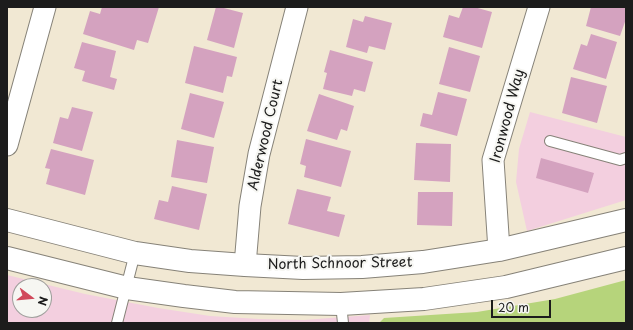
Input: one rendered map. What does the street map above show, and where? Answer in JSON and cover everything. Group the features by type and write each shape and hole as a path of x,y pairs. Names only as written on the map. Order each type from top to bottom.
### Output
{"street":[{"path":"7,145 45,7"},
{"name":"Alderwood Court","path":"245,265 250,206 259,154 297,7"},
{"name":"Ironwood Way","path":"499,250 493,160 539,7"},
{"name":"North Schnoor Street","path":"7,220 134,253 190,261 303,268 362,267 423,262 499,250 626,220"},
{"path":"7,258 127,288 342,314 424,299 506,287 626,258"}],"lane":[{"path":"550,141 620,160 626,158"},
{"path":"117,323 127,288 134,253"}],"shaded area":[{"path":"530,112 626,137 626,200 527,231 516,182 519,149"},
{"path":"7,275 19,278 12,278 12,318 52,318 52,286 158,308 210,316 304,320 370,315 369,323 7,323"}],"green space":[{"path":"626,280 626,323 379,323 384,318 477,312 555,299"}],"building":[{"path":"102,7 159,7 148,43 137,40 134,50 83,34 90,11 100,14"},
{"path":"216,7 243,13 234,48 207,40"},
{"path":"463,7 474,7 492,12 482,48 443,37 449,15 459,18"},
{"path":"591,7 626,7 626,19 620,36 586,26"},
{"path":"365,16 392,23 385,50 369,46 367,53 346,47 353,19 363,22"},
{"path":"591,34 617,42 606,79 573,69 581,44 587,46"},
{"path":"82,42 116,51 110,77 117,79 114,90 82,81 85,71 74,68"},
{"path":"194,46 237,57 232,77 227,76 223,93 185,83"},
{"path":"449,47 480,56 470,92 439,84"},
{"path":"330,50 373,62 365,92 354,89 352,96 323,89 327,73 324,72"},
{"path":"571,77 607,86 597,123 562,113"},
{"path":"438,92 467,99 457,136 420,126 423,113 432,115"},
{"path":"190,93 224,102 214,138 181,129"},
{"path":"319,94 354,106 347,131 341,129 337,140 307,131"},
{"path":"72,107 93,112 82,151 53,143 60,117 68,119"},
{"path":"306,139 351,151 341,187 304,177 306,166 300,164"},
{"path":"177,140 214,147 207,183 171,177"},
{"path":"416,143 451,144 450,182 414,180"},
{"path":"51,149 94,160 85,195 46,184 50,169 45,168"},
{"path":"541,158 594,173 588,193 536,178"},
{"path":"172,186 207,194 199,230 154,219 159,200 168,202"},
{"path":"297,189 331,197 327,211 345,215 339,237 288,224"},
{"path":"418,192 453,192 452,226 417,225"}]}
